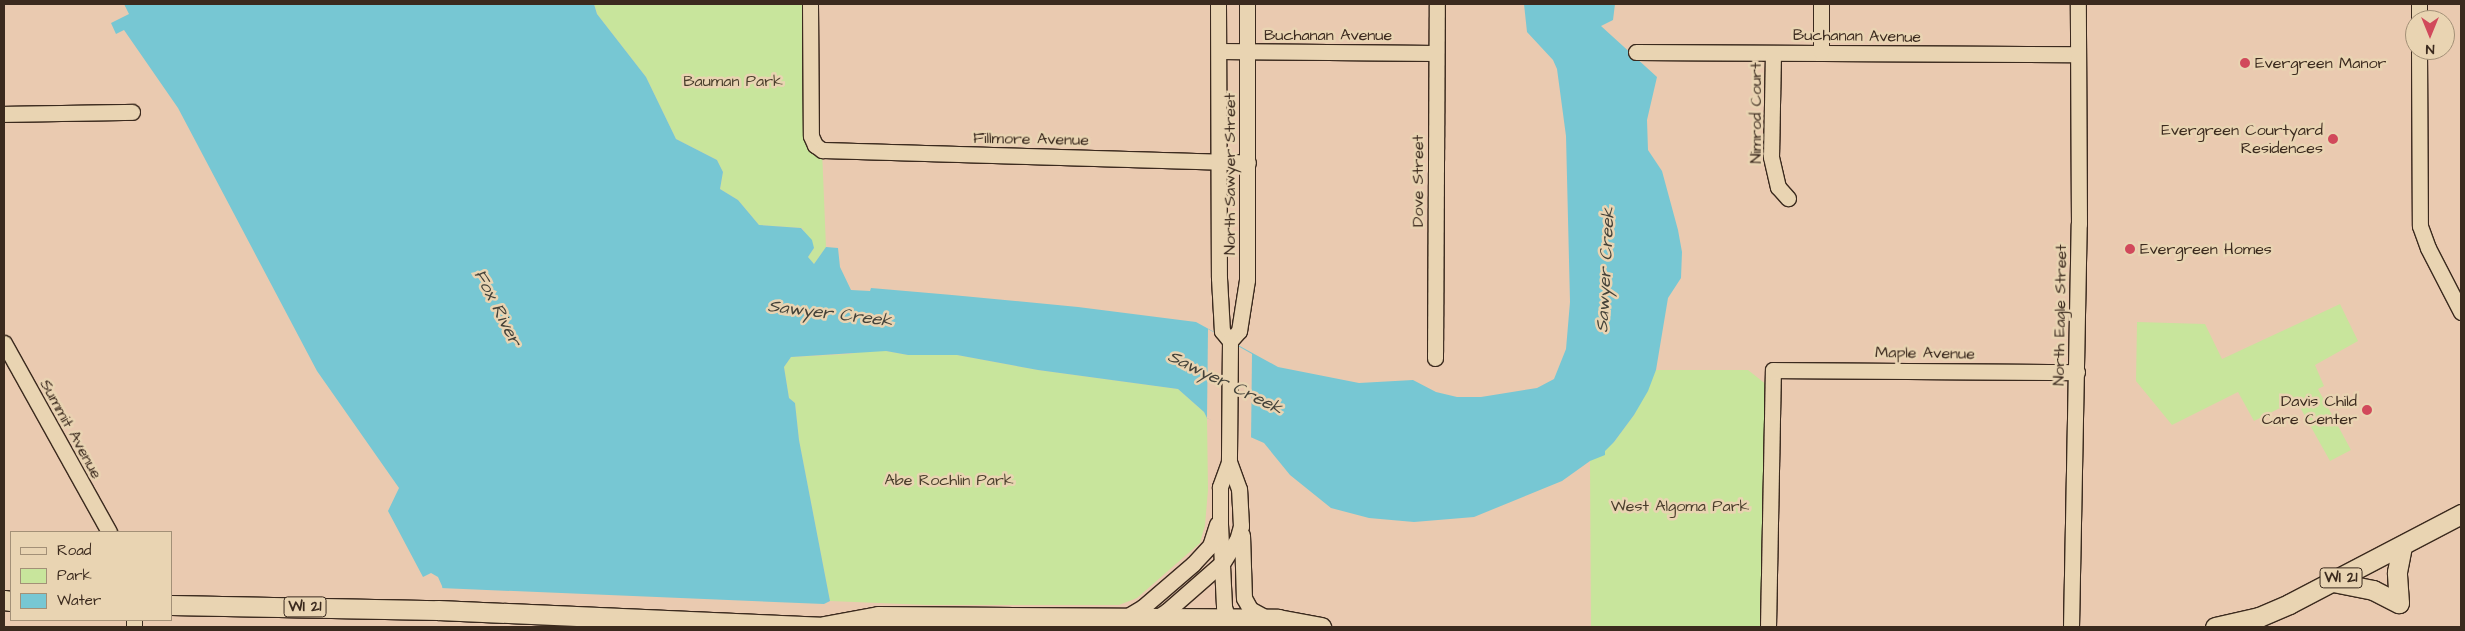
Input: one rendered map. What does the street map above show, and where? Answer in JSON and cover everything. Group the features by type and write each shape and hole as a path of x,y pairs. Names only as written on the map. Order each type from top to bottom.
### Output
{"main road":[{"name":"WI 21","path":"2216,627 2260,617 2402,547 2461,514"},
{"path":"2333,582 2373,590 2399,603 2397,572 2402,547"},
{"name":"WI 21","path":"172,605 438,610 828,627 878,616 1130,623 1155,619 1230,623 1268,619 1321,627"}],"street":[{"name":"Fillmore Avenue","path":"810,4 811,136 815,145 830,151 1248,163"},
{"name":"North Sawyer Street","path":"1218,4 1221,313 1222,331 1230,341 1229,462 1220,487 1220,513 1224,607 1230,623"},
{"name":"North Sawyer Street","path":"1230,341 1239,331 1247,280 1247,4"},
{"name":"Dove Street","path":"1435,358 1437,4"},
{"path":"1821,4 1821,52"},
{"name":"North Eagle Street","path":"2071,627 2077,372 2078,4"},
{"name":"Buchanan Avenue","path":"1219,51 1436,53"},
{"name":"Buchanan Avenue","path":"1636,52 2078,54"},
{"name":"Nimrod Court","path":"1774,53 1771,157 1778,187 1788,198"},
{"path":"2419,60 2420,226 2428,248 2461,312"},
{"path":"4,114 132,112"},
{"name":"Summit Avenue","path":"4,343 107,531"},
{"name":"Maple Avenue","path":"1768,627 1773,370 2077,372"},
{"name":"North Sawyer Street","path":"1155,619 1168,611 1223,562 1237,540 1241,526 1239,489 1229,462"},
{"path":"1130,623 1143,607 1193,564 1210,546 1220,513"},
{"path":"1241,526 1244,598 1250,608 1268,619"}],"green space":[{"name":"Bauman Park","path":"594,4 810,4 811,136 822,150 826,247 814,264 808,257 814,248 802,228 759,225 738,200 720,189 723,172 717,160 676,139 646,77 597,14"},
{"path":"2340,304 2358,341 2315,365 2324,386 2318,389 2351,450 2330,461 2296,400 2254,421 2238,392 2172,425 2136,381 2137,322 2205,324 2222,359"},
{"name":"Abe Rochlin Park","path":"866,351 886,351 908,355 957,355 1038,370 1178,389 1204,412 1207,418 1208,490 1205,525 1200,543 1137,598 1119,605 927,605 830,601 799,440 795,403 789,398 784,367 791,357 848,354"},
{"name":"West Algoma Park","path":"1656,370 1748,370 1772,389 1768,627 1591,627 1590,461 1614,442 1634,415"}],"water":[{"path":"124,4 594,4 597,14 646,77 676,139 717,160 723,172 720,189 738,200 759,225 801,228 812,240 814,248 808,257 814,264 826,247 838,248 840,267 851,290 870,291 871,288 952,295 1078,307 1196,322 1278,367 1359,383 1413,380 1436,392 1457,397 1481,397 1537,388 1554,379 1566,349 1570,302 1566,136 1557,69 1553,60 1527,32 1524,4 1615,4 1613,20 1601,26 1657,77 1647,120 1648,150 1662,171 1678,230 1682,252 1681,278 1668,298 1656,370 1648,391 1634,415 1605,451 1605,455 1590,461 1562,481 1474,517 1414,522 1369,518 1331,508 1290,475 1264,443 1207,418 1204,412 1178,389 1038,370 957,355 908,355 886,351 791,357 784,367 789,398 795,403 799,440 830,601 824,604 824,627 450,627 442,586 438,577 431,573 423,577 388,511 399,488 317,371 178,108 124,30 116,34 111,23 129,14"}],"pier":[{"path":"1208,329 1252,354 1251,442 1207,418"},
{"path":"440,588 824,604 824,627 447,627"}],"place":[{"name":"Evergreen Manor","path":"2245,63"},
{"name":"Evergreen Courtyard Residences","path":"2333,139"},
{"name":"Evergreen Homes","path":"2130,249"},
{"name":"Davis Child Care Center","path":"2367,410"}],"water label":[{"name":"Sawyer Creek","path":"1606,270"},
{"name":"Fox River","path":"497,308"},
{"name":"Sawyer Creek","path":"830,314"},
{"name":"Sawyer Creek","path":"1225,383"}]}
